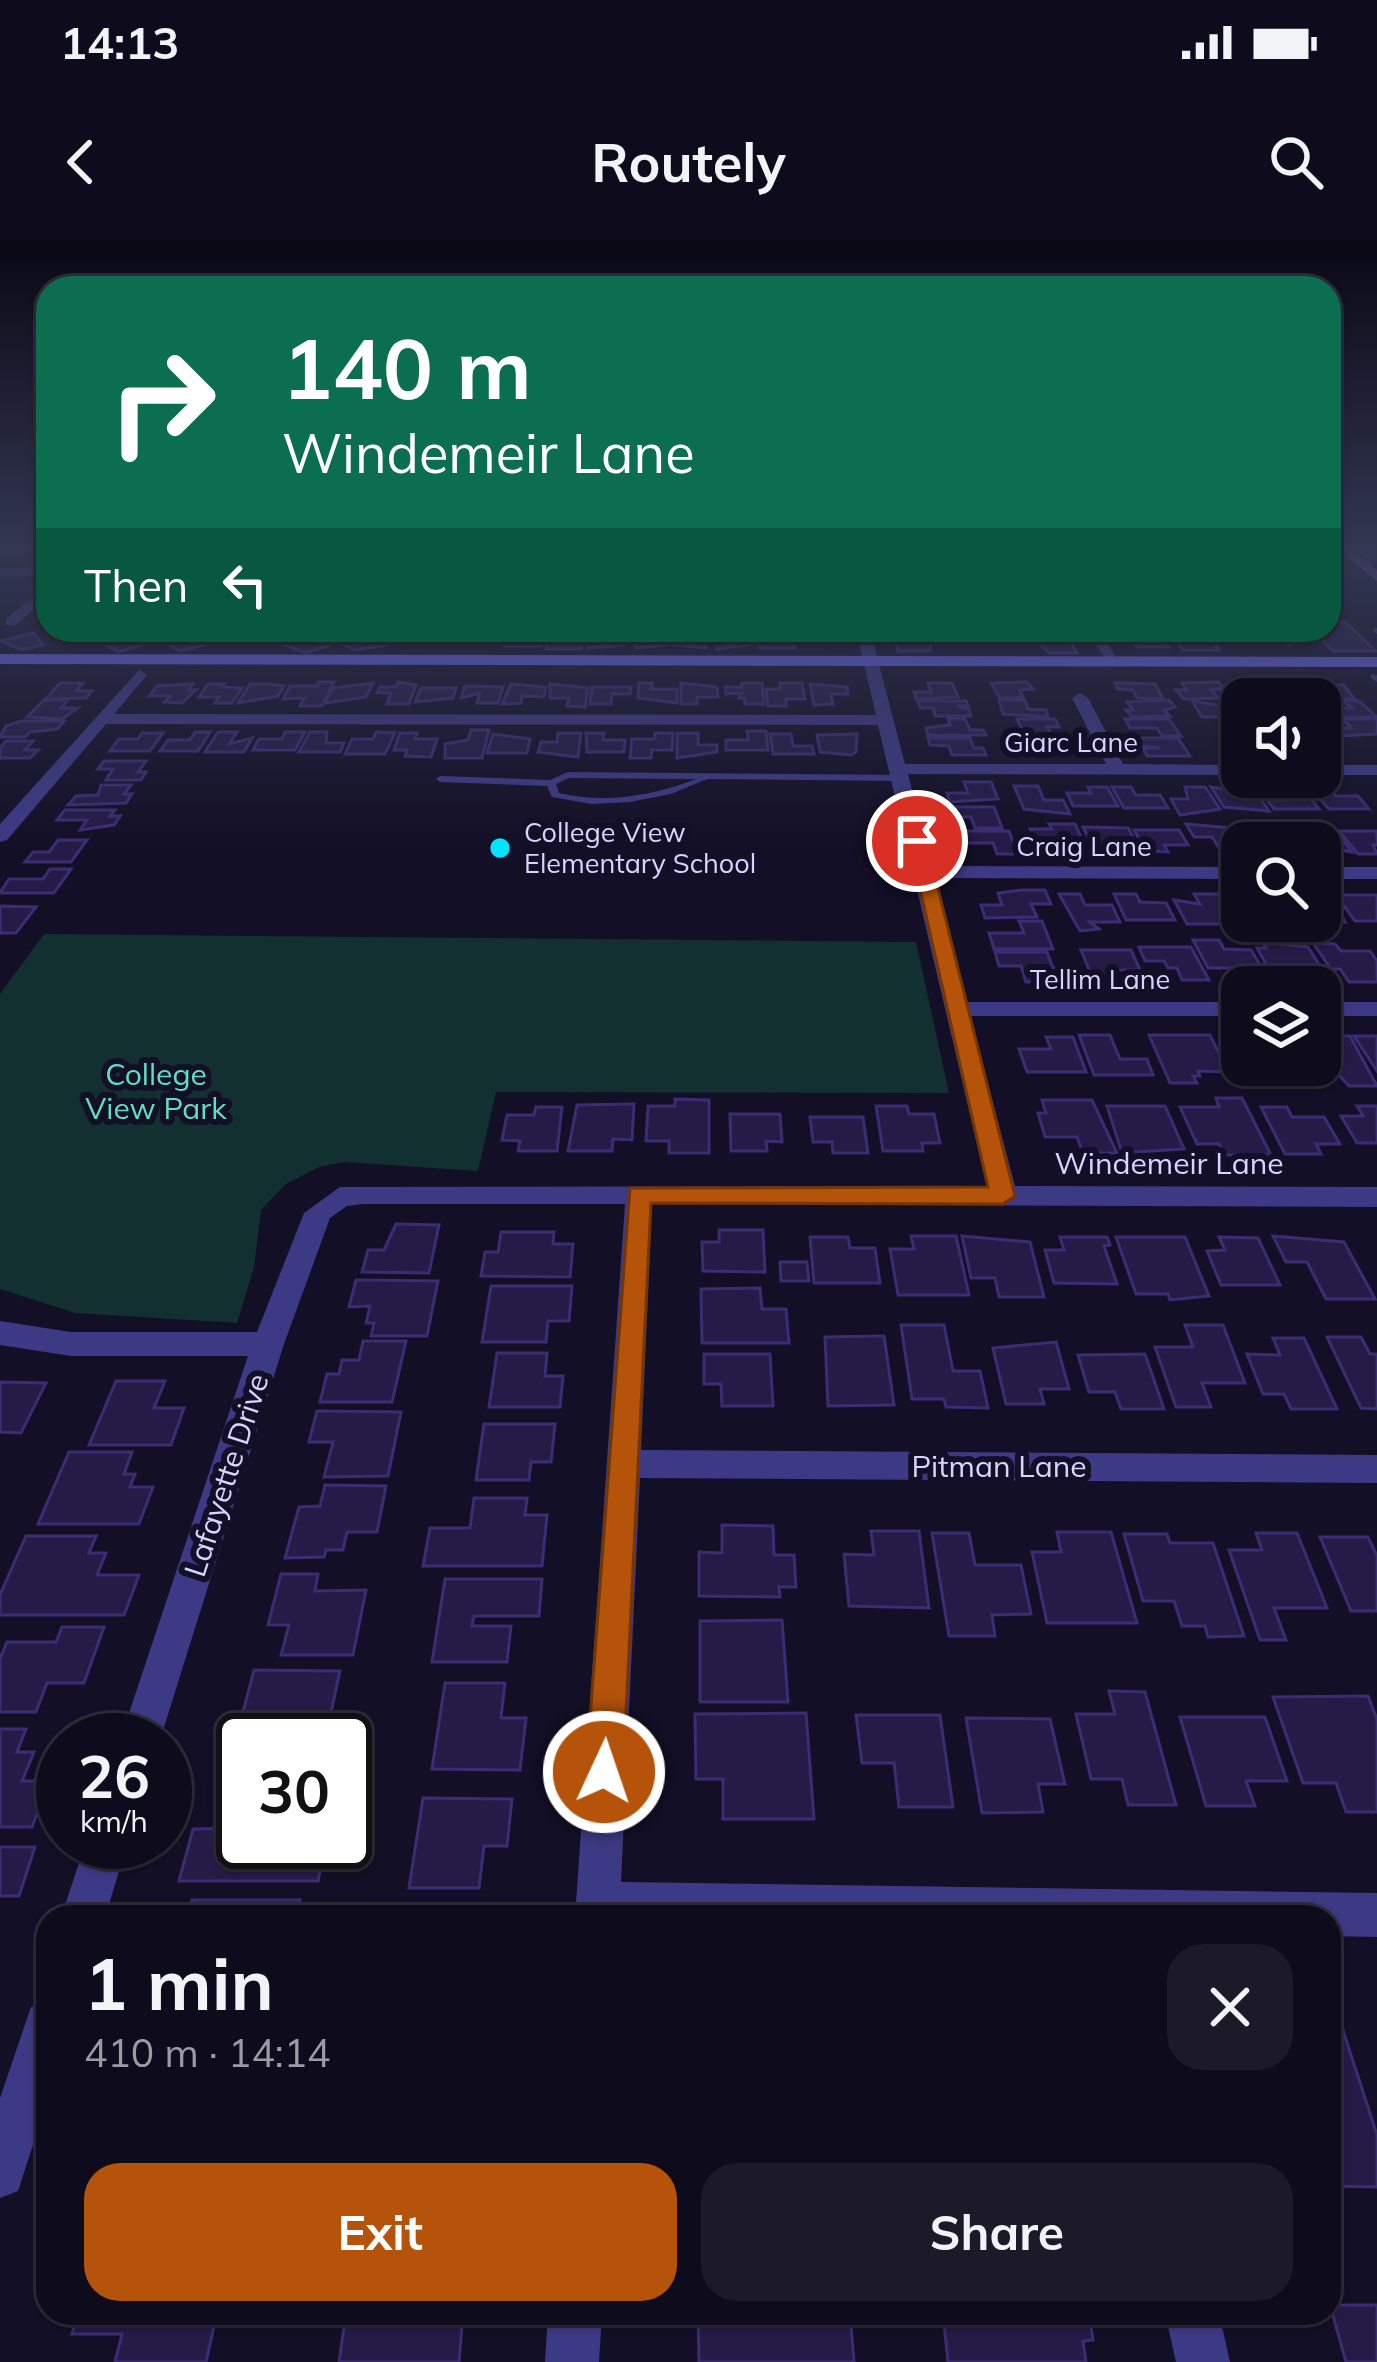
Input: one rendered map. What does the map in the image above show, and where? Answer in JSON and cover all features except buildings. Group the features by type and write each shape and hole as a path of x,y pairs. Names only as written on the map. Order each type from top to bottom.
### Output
{"main road":[{"path":"0,659 1376,674"},
{"path":"0,674 1114,662 1376,674"}],"street":[{"path":"868,649 1003,1196"},
{"path":"1106,649 1114,662"},
{"path":"0,836 139,675"},
{"path":"1080,698 1117,769"},
{"path":"101,719 886,720"},
{"name":"Giarc Lane","path":"900,774 1221,770"},
{"path":"1341,770 1377,770"},
{"name":"Craig Lane","path":"926,872 1221,873"},
{"path":"1341,873 1377,873"},
{"name":"Tellim Lane","path":"958,1009 1221,1009"},
{"path":"1341,1009 1377,1009"},
{"name":"Windemeir Lane","path":"318,1213 340,1197 363,1194 1377,1197"},
{"path":"597,1905 639,1194"},
{"name":"Lafayette Drive","path":"149,1713 268,1344 318,1213"},
{"path":"0,1333 71,1344 268,1344"},
{"name":"Pitman Lane","path":"620,1464 1377,1469"},
{"path":"87,1905 98,1869"},
{"path":"1341,1915 1377,1915"},
{"path":"0,2173 36,2061"},
{"path":"572,2362 574,2325"},
{"path":"1195,2325 1203,2362"}],"lane":[{"path":"440,778 551,783 568,775 704,779 900,774"},
{"path":"551,783 555,795 570,800 658,798 704,779"}],"green space":[{"name":"College View Park","path":"44,934 916,942 949,1093 496,1092 478,1171 345,1162 319,1167 286,1184 261,1210 254,1267 237,1323 75,1313 0,1289 0,994"}],"place":[{"name":"College View Elementary School","path":"500,848"}],"route":[{"path":"604,1772 639,1194 1003,1196 917,841"}]}
